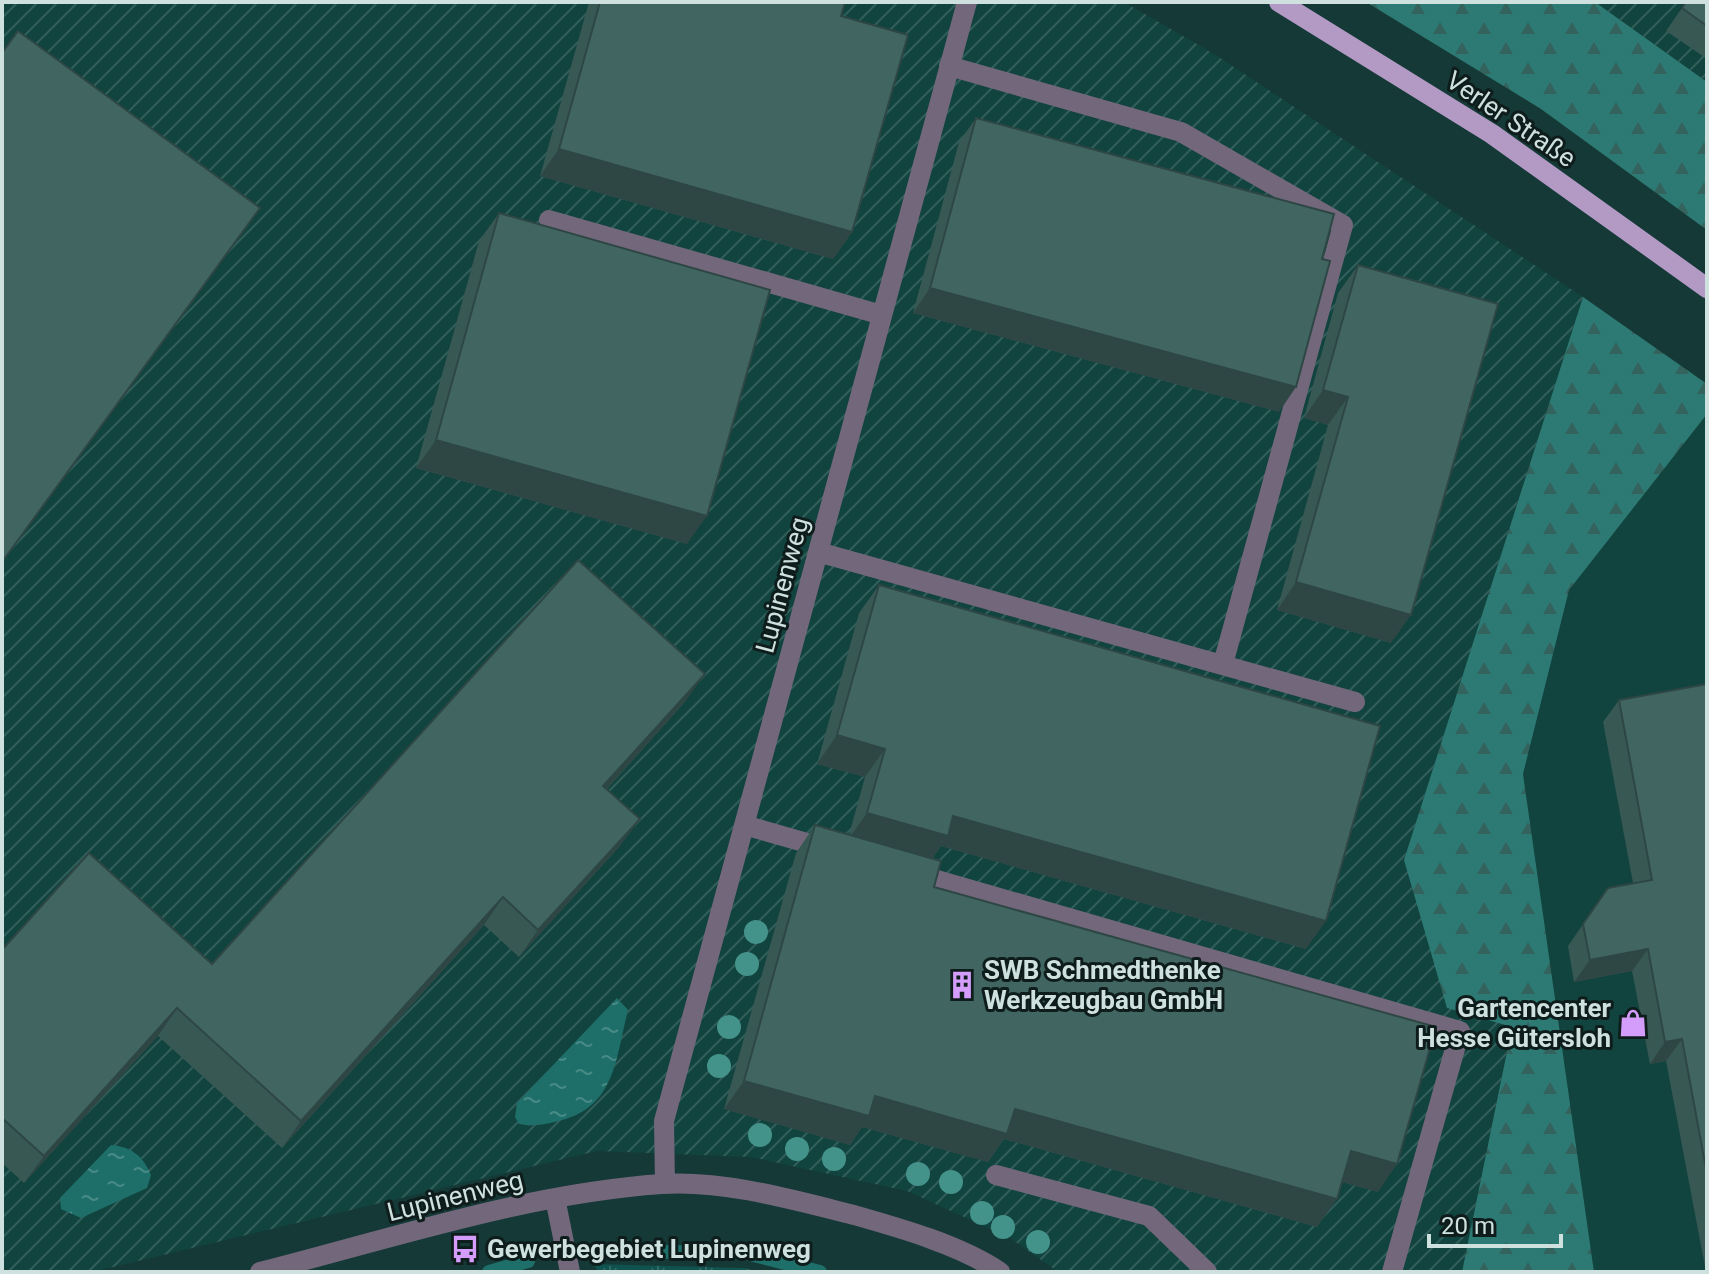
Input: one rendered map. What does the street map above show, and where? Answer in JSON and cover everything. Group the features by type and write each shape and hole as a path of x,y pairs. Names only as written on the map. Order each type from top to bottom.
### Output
{"main road":[{"name":"Verler Straße","path":"1279,2 1492,134 1707,288"}],"street":[{"name":"Lupinenweg","path":"665,1184 664,1121 967,2"},
{"path":"949,66 1181,132 1343,225 1223,664"},
{"path":"549,220 882,315"},
{"path":"818,552 1355,702"},
{"path":"744,825 844,854"},
{"path":"889,867 1460,1031 1392,1272"},
{"path":"996,1175 1149,1216 1207,1272"},
{"name":"Lupinenweg","path":"260,1272 555,1198 665,1184 726,1189 817,1206 903,1228 1000,1272"},
{"path":"555,1198 570,1272"}],"shaded area":[{"path":"2,2 1124,2 1214,54 1583,297 1404,860 1512,1026 1462,1272 1058,1272 1010,1238 907,1191 751,1157 597,1151 92,1272 2,1272"},
{"path":"1595,2 1707,2 1707,82 1598,4"},
{"name":"Gartencenter Hesse Gütersloh","path":"1707,414 1707,1272 1594,1272 1523,774 1569,590"}],"green space":[{"path":"1366,2 1595,2 1707,82 1707,230 1541,109"},
{"path":"1583,297 1707,384 1707,414 1569,590 1523,774 1594,1272 1462,1272 1512,1027 1447,1008 1404,860"},
{"path":"593,1264 745,1268 759,1272 599,1272"}],"water":[{"path":"617,998 628,1010 616,1061 603,1091 580,1113 546,1124 519,1124 515,1117 517,1103"},
{"path":"111,1145 131,1150 140,1158 151,1175 147,1188 81,1218 61,1209 60,1198"}],"building":[{"path":"600,2 845,2 841,16 908,35 852,232 559,149"},
{"path":"1686,2 1707,2 1707,26 1682,8"},
{"path":"18,31 260,208 2,562 2,53"},
{"path":"976,118 1334,214 1322,259 1330,261 1296,387 930,288"},
{"path":"499,213 770,290 707,516 436,440"},
{"path":"1358,265 1498,304 1411,615 1296,582 1348,397 1323,390"},
{"path":"578,560 705,674 603,786 640,819 538,930 503,897 301,1121 177,1008 44,1156 2,1118 2,950 89,853 212,964"},
{"path":"879,585 1380,726 1326,921 953,816 948,836 867,813 885,749 837,735"},
{"path":"1707,684 1707,1174 1682,1039 1665,1042 1648,949 1590,960 1583,924 1608,888 1652,880 1619,700"},
{"name":"SWB Schmedthenke Werkzeugbau GmbH","path":"815,825 941,861 934,887 1436,1027 1397,1164 1351,1151 1337,1199 1015,1109 1007,1134 875,1096 869,1116 744,1081"}],"waterway":[{"path":"596,1251 746,1253 820,1272"},
{"path":"489,1272 528,1261"}],"place":[{"name":"SWB Schmedthenke Werkzeugbau GmbH","path":"962,985"},
{"name":"Gartencenter Hesse Gütersloh","path":"1633,1023"},
{"name":"Gewerbegebiet Lupinenweg","path":"465,1249"}]}
